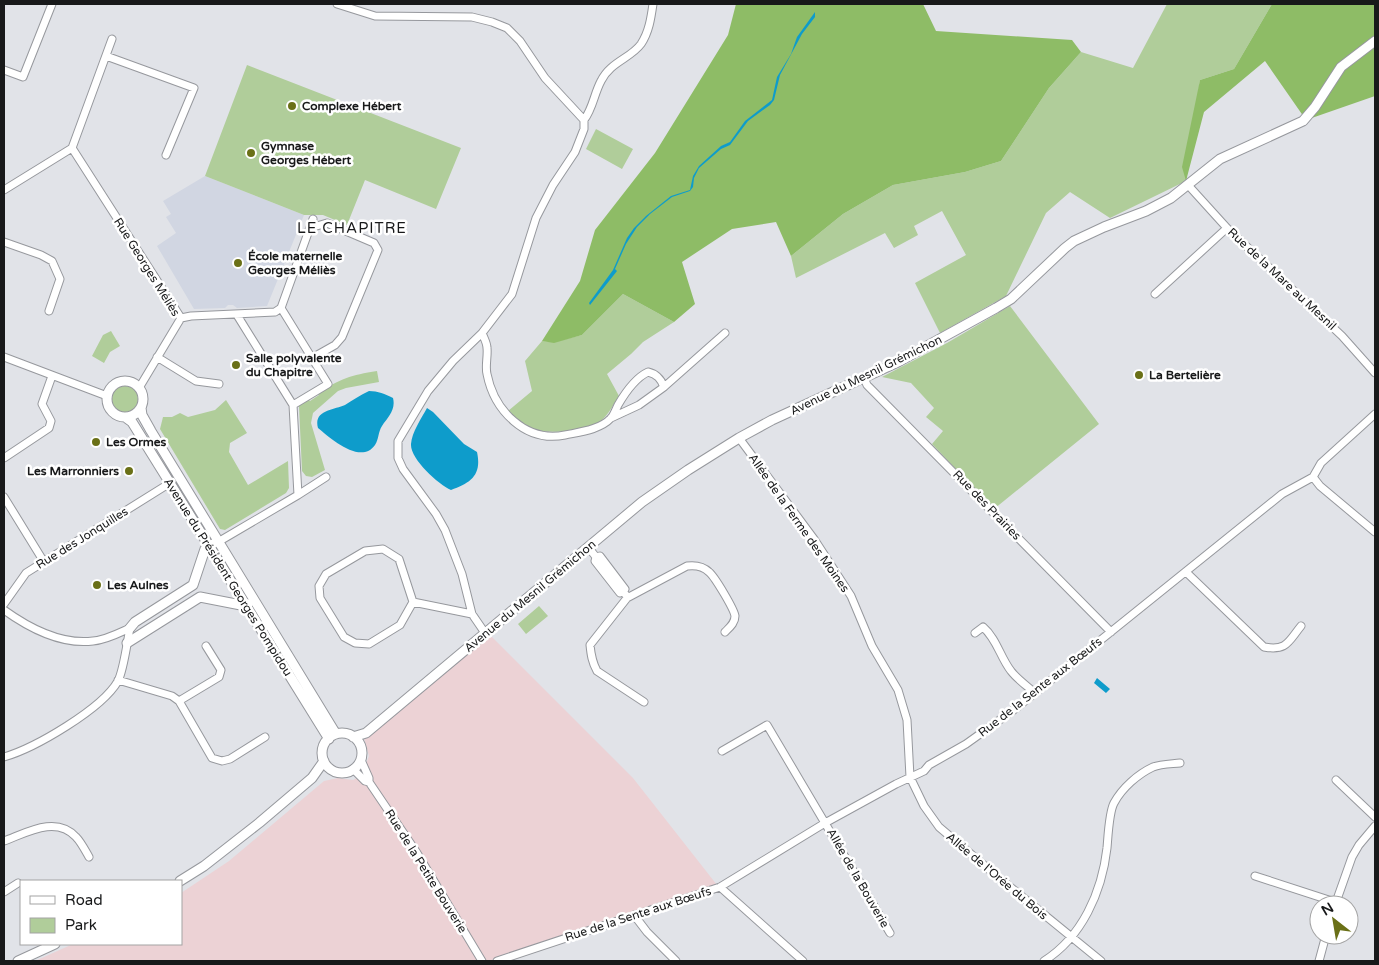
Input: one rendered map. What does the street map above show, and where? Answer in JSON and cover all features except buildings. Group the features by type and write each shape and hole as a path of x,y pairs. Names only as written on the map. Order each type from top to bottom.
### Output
{"street":[{"path":"4,70 23,77 52,4"},
{"path":"337,4 375,16 472,17 507,28 520,41 545,78 584,120"},
{"path":"485,633 472,614 462,574 445,530 436,514 403,469 398,458 398,441 428,391 454,360 482,333 512,294 536,218 553,185 575,152 584,129 584,120 589,113 601,80 610,67 640,46 649,29 653,4"},
{"path":"4,190 72,148 112,39"},
{"name":"Avenue du Mesnil Grémichon","path":"353,737 366,734 642,502 688,470 772,420 907,357 1011,299 1064,248 1171,198 1220,159 1303,121 1315,108 1323,92 1341,67 1375,41"},
{"path":"106,56 194,88 166,155"},
{"name":"Rue Georges Méliès","path":"72,148 181,318 138,388"},
{"name":"Rue de la Mare au Mesnil","path":"1188,184 1227,228 1342,336 1375,373"},
{"path":"181,318 275,312 281,308 313,219"},
{"path":"310,228 327,223 374,243 378,250 342,337 335,345 312,358"},
{"path":"1154,294 1227,228"},
{"path":"4,242 41,255 52,261 60,279 49,311"},
{"path":"281,308 328,384 292,405"},
{"path":"237,315 292,405 298,495"},
{"path":"482,333 487,347 486,373 496,399 512,422 533,433 558,436 584,432 639,405 664,387 725,333"},
{"path":"157,357 196,382 219,384"},
{"path":"4,358 107,396"},
{"path":"611,418 622,398 643,374 648,372 655,374 661,379 664,387"},
{"path":"4,458 49,428 51,421 42,404 52,376"},
{"name":"Rue des Prairies","path":"864,378 867,385 1111,632"},
{"path":"120,382 127,382 138,388 142,396 141,408 131,416 124,417 113,413 107,402 110,390 120,382"},
{"name":"Avenue du Président Georges Pompidou","path":"141,408 142,415 218,542 250,603 332,736"},
{"name":"Rue de la Sente aux Bœufs","path":"497,961 720,887 825,823 924,771 929,765 966,744 1015,709 1282,494 1313,478 1322,463 1375,414"},
{"name":"Avenue du Président Georges Pompidou","path":"124,417 132,422 208,546 250,603"},
{"name":"Allée de la Ferme des Moines","path":"739,438 814,539 851,596 872,646 898,690 903,703 907,720 910,777"},
{"path":"4,610 23,624 66,640 94,641 115,635 130,628 135,622 193,585 205,549 208,546 218,542 326,477"},
{"path":"1313,478 1375,532"},
{"name":"Rue des Jonquilles","path":"4,604 26,573 170,484"},
{"path":"4,497 44,562"},
{"path":"588,547 596,557 595,561 620,593 625,595"},
{"path":"383,549 399,559 413,602 400,625 370,644 355,644 344,637 320,598 320,586 326,574 365,550 383,549"},
{"path":"644,702 598,671 593,664 590,654 590,645 625,595 687,566 702,567 713,576 735,613 734,622 725,632"},
{"path":"1186,572 1264,648 1276,649 1285,645 1301,626"},
{"path":"193,585 200,597"},
{"path":"127,643 200,597 250,603"},
{"path":"413,602 472,614"},
{"path":"975,633 983,627 987,631 993,638 1011,672 1035,693"},
{"path":"4,757 38,743 88,711 103,698 118,680 130,628"},
{"path":"179,701 219,677 221,670 206,646"},
{"path":"118,680 172,696 179,701 212,758 222,761 230,758 265,737"},
{"name":"Allée de la Bouverie","path":"722,751 768,725 890,933"},
{"path":"312,778 326,773 347,772 353,769 361,760 361,747 353,737 346,734 332,736 323,749 324,761 330,769 336,772"},
{"name":"Avenue du Mesnil Grémichon","path":"361,747 366,734"},
{"name":"Rue de la Petite Bouverie","path":"361,760 369,782 417,853 482,961"},
{"path":"182,880 239,840 312,778 324,761"},
{"path":"1044,961 1060,949 1088,914 1100,887 1105,866 1113,804 1130,782 1154,767 1180,763"},
{"name":"Rue de la Petite Bouverie","path":"353,769 365,781 369,782"},
{"name":"Allée de l'Orée du Bois","path":"910,777 924,806 939,827 1101,961"},
{"path":"1336,780 1375,818"},
{"path":"4,841 47,826 63,826 76,836 89,857"},
{"path":"1338,895 1358,845 1375,826"},
{"path":"1254,876 1309,895"},
{"path":"4,892 18,883"},
{"path":"720,887 803,961"},
{"path":"634,915 647,932 676,961"},
{"path":"18,961 53,945"},
{"path":"1319,961 1323,945"}],"shaded area":[{"path":"205,176 304,215 267,306 237,308 233,305 228,305 225,308 194,309 157,246 176,233 166,217 171,214 163,201"},
{"path":"486,631 633,778 717,885 595,924 489,961 35,961 71,945 182,945 182,892 229,861 324,781 338,778 353,780 362,775 369,756 362,731"}],"green space":[{"path":"736,4 923,4 936,31 1072,40 1081,52 1049,88 1001,161 965,172 893,185 843,214 791,256 776,222 732,229 682,262 695,304 674,322 623,294 582,335 554,343 542,341 580,281 595,230 655,153 728,35"},
{"path":"1167,4 1272,4 1234,69 1200,80 1186,181 1110,218 1070,192 1046,213 1006,296 940,333 915,283 966,255 942,211 914,226 918,235 894,248 885,233 796,278 791,256 843,214 893,185 965,172 1001,161 1049,88 1081,52 1133,68"},
{"path":"1272,4 1375,4 1375,96 1306,120 1265,61 1204,112 1186,181 1182,167 1200,80 1234,69"},
{"name":"Complexe Hébert","path":"247,65 461,148 436,209 365,180 347,225 323,215 304,215 205,176"},
{"path":"596,129 633,149 622,169 586,149"},
{"path":"623,294 674,322 643,342 607,374 619,396 604,418 580,429 549,432 533,429 508,411 532,391 525,361 542,341 554,342 582,335"},
{"path":"1010,306 1099,424 994,509 932,444 943,431 926,417 934,408 911,383 882,377 947,343"},
{"path":"111,331 120,346 110,352 104,363 92,356 103,335"},
{"path":"377,371 379,382 338,391 313,413 311,423 325,470 312,477 306,476 302,471 299,406 308,399 310,401 319,395 318,393 339,381"},
{"path":"125,386 134,390 138,399 134,408 125,412 116,408 112,399 116,390"},
{"path":"226,400 247,433 230,443 229,452 248,485 288,461 289,488 286,493 225,530 220,529 160,429 163,417 172,417 180,413 188,417 215,410"},
{"path":"539,606 548,616 526,634 518,624"}],"water":[{"path":"815,12 815,17 802,34 780,75 774,100 748,121 730,145 721,149 699,168 690,191 672,197 637,227 626,244 615,269 617,271 590,305 589,303 613,270 627,238 634,228 646,216 671,196 690,190 693,176 699,166 721,146 730,142 745,121 772,100 777,77 791,54 797,37"},
{"path":"369,391 387,395 393,398 394,402 375,445 369,450 362,452 346,448 318,428 317,422 321,414 345,405"},
{"path":"427,408 464,444 477,452 478,467 473,477 451,490 439,482 420,464 412,450 413,435"},
{"path":"1097,678 1110,689 1106,693 1094,683"}],"place":[{"name":"Complexe Hébert","path":"292,106"},
{"name":"Gymnase Georges Hébert","path":"251,153"},
{"name":"École maternelle Georges Méliès","path":"238,263"},
{"name":"Salle polyvalente du Chapitre","path":"236,365"},
{"name":"La Bertelière","path":"1139,375"},
{"name":"Les Ormes","path":"96,442"},
{"name":"Les Marronniers","path":"129,471"},
{"name":"Les Aulnes","path":"97,585"}],"district":[{"name":"LE CHAPITRE","path":"352,228"}]}
